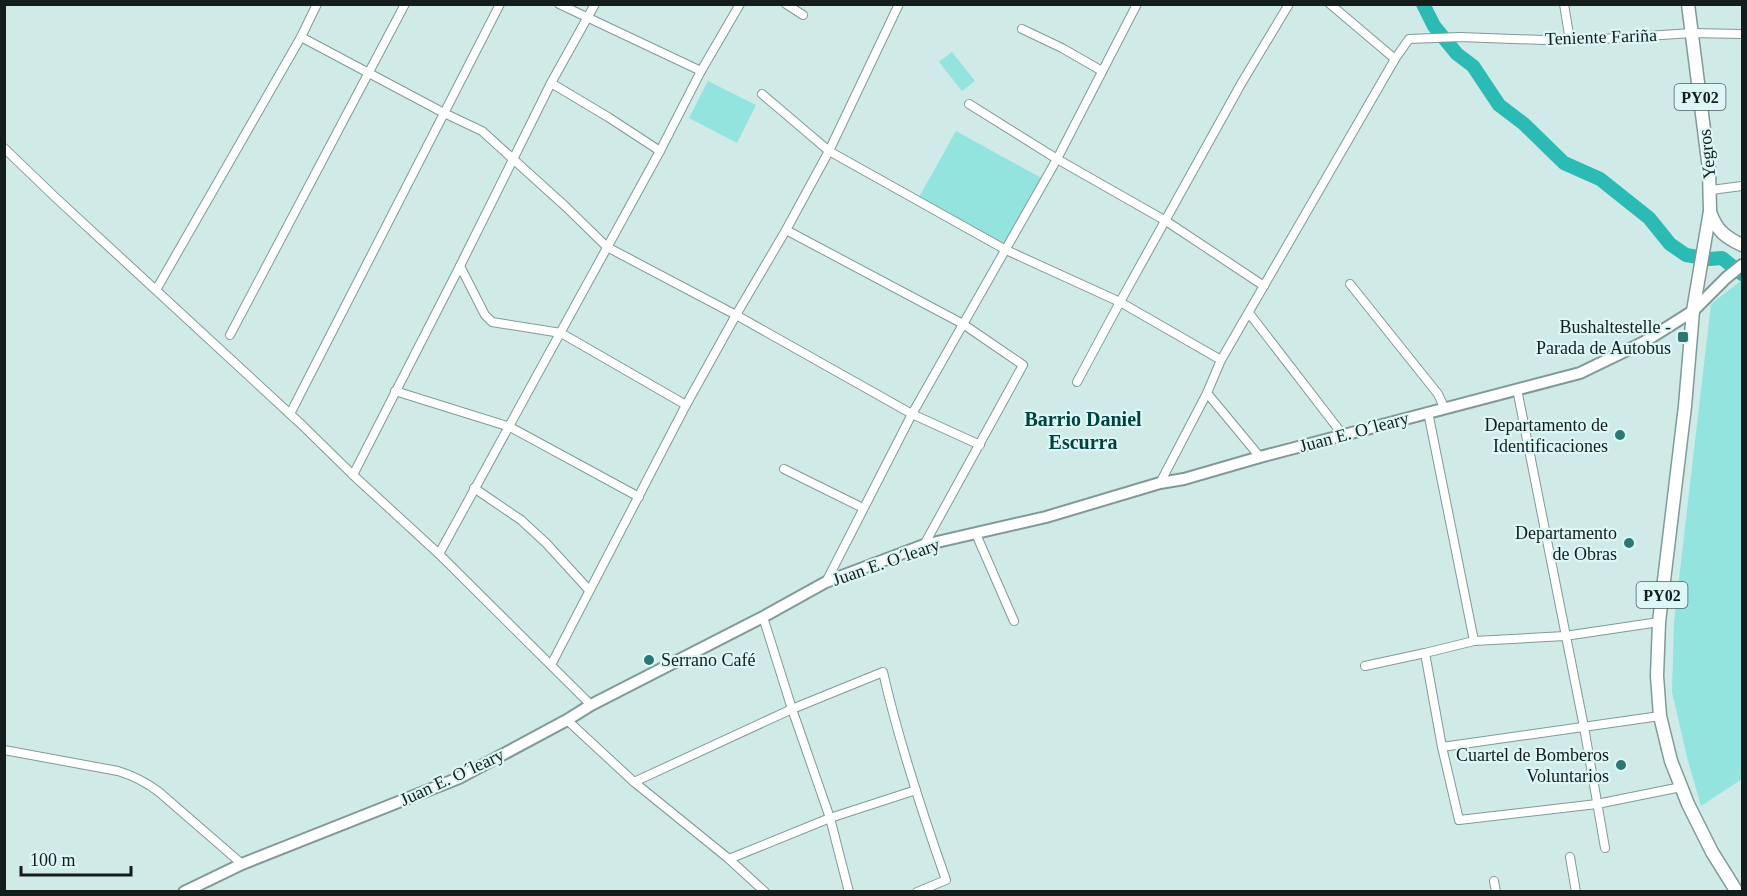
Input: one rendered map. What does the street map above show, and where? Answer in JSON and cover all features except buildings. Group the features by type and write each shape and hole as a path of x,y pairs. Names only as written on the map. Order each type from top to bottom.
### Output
{"main road":[{"name":"Yegros","path":"1688,4 1711,190 1710,211 1694,311"},
{"path":"1710,211 1720,231 1743,245"},
{"name":"PY02","path":"1694,311 1659,622 1657,676 1660,716 1671,761 1712,852 1737,891"}],"street":[{"path":"156,290 301,37 317,4"},
{"path":"230,335 405,4"},
{"path":"290,414 500,4"},
{"path":"559,4 701,71"},
{"path":"352,475 552,83 595,4"},
{"path":"440,554 660,151 701,71 740,4"},
{"path":"786,4 803,15"},
{"path":"551,665 686,405 829,151 899,4"},
{"path":"826,582 912,414 1057,159 1137,4"},
{"path":"1077,382 1241,84 1289,4"},
{"path":"1160,483 1207,393 1221,360 1395,59 1330,4"},
{"path":"1564,4 1570,41"},
{"path":"1022,29 1102,71"},
{"name":"Teniente Fariña","path":"1395,59 1408,39 1460,37 1570,41 1692,33 1743,33"},
{"path":"301,37 368,74 482,131 607,247 736,315 912,414 980,445"},
{"path":"552,83 660,151"},
{"path":"762,94 829,151 1006,249 1120,302 1221,360"},
{"path":"969,105 1057,159 1166,221 1264,286"},
{"path":"4,148 290,414 352,475 440,554 591,705"},
{"path":"1711,190 1743,186"},
{"path":"786,230 963,324 1023,365 924,545"},
{"name":"Juan E. O´leary","path":"184,891 242,864 459,778 591,705 826,582 924,545 1046,517 1160,483 1184,479 1444,407 1580,373 1644,342 1694,311 1726,278 1743,265"},
{"path":"460,266 485,315 492,322 561,333 686,405"},
{"path":"1350,284 1438,394 1444,407"},
{"path":"1249,313 1342,435"},
{"path":"1517,390 1584,727 1605,848"},
{"path":"394,391 510,427 639,497"},
{"path":"1207,393 1260,457"},
{"path":"1428,412 1474,641"},
{"path":"784,469 863,508"},
{"path":"474,488 521,520 546,543 589,590"},
{"path":"976,534 1014,621"},
{"path":"763,617 830,818 849,891"},
{"path":"1365,666 1474,641 1565,636 1659,622"},
{"path":"1425,653 1442,747 1459,820 1597,804 1681,787"},
{"path":"634,782 792,708 883,672 891,708 946,880 917,891"},
{"path":"1442,747 1660,716"},
{"path":"567,720 634,782 765,891"},
{"path":"4,750 132,775 159,792 242,864"},
{"path":"729,859 830,818 916,790"},
{"path":"1570,858 1576,891"},
{"path":"1494,881 1496,891"}],"shaded area":[{"path":"952,52 975,81 962,91 939,62"},
{"path":"708,81 756,105 737,143 689,118"},
{"path":"956,131 1043,179 1005,247 918,199"},
{"path":"1742,280 1742,779 1701,806 1672,692 1674,622 1711,304"}],"waterway":[{"path":"1423,4 1434,26 1457,54 1473,66 1499,105 1524,124 1564,163 1600,179 1649,218 1670,244 1686,255 1710,259 1722,258 1742,274"}],"place":[{"name":"Bushaltestelle - Parada de Autobus","path":"1683,337"},
{"name":"Departamento de Identificaciones","path":"1620,435"},
{"name":"Departamento de Obras","path":"1629,543"},
{"name":"Serrano Café","path":"649,660"},
{"name":"Cuartel de Bomberos Voluntarios","path":"1621,765"}],"district":[{"name":"Barrio Daniel Escurra","path":"1083,430"}]}
